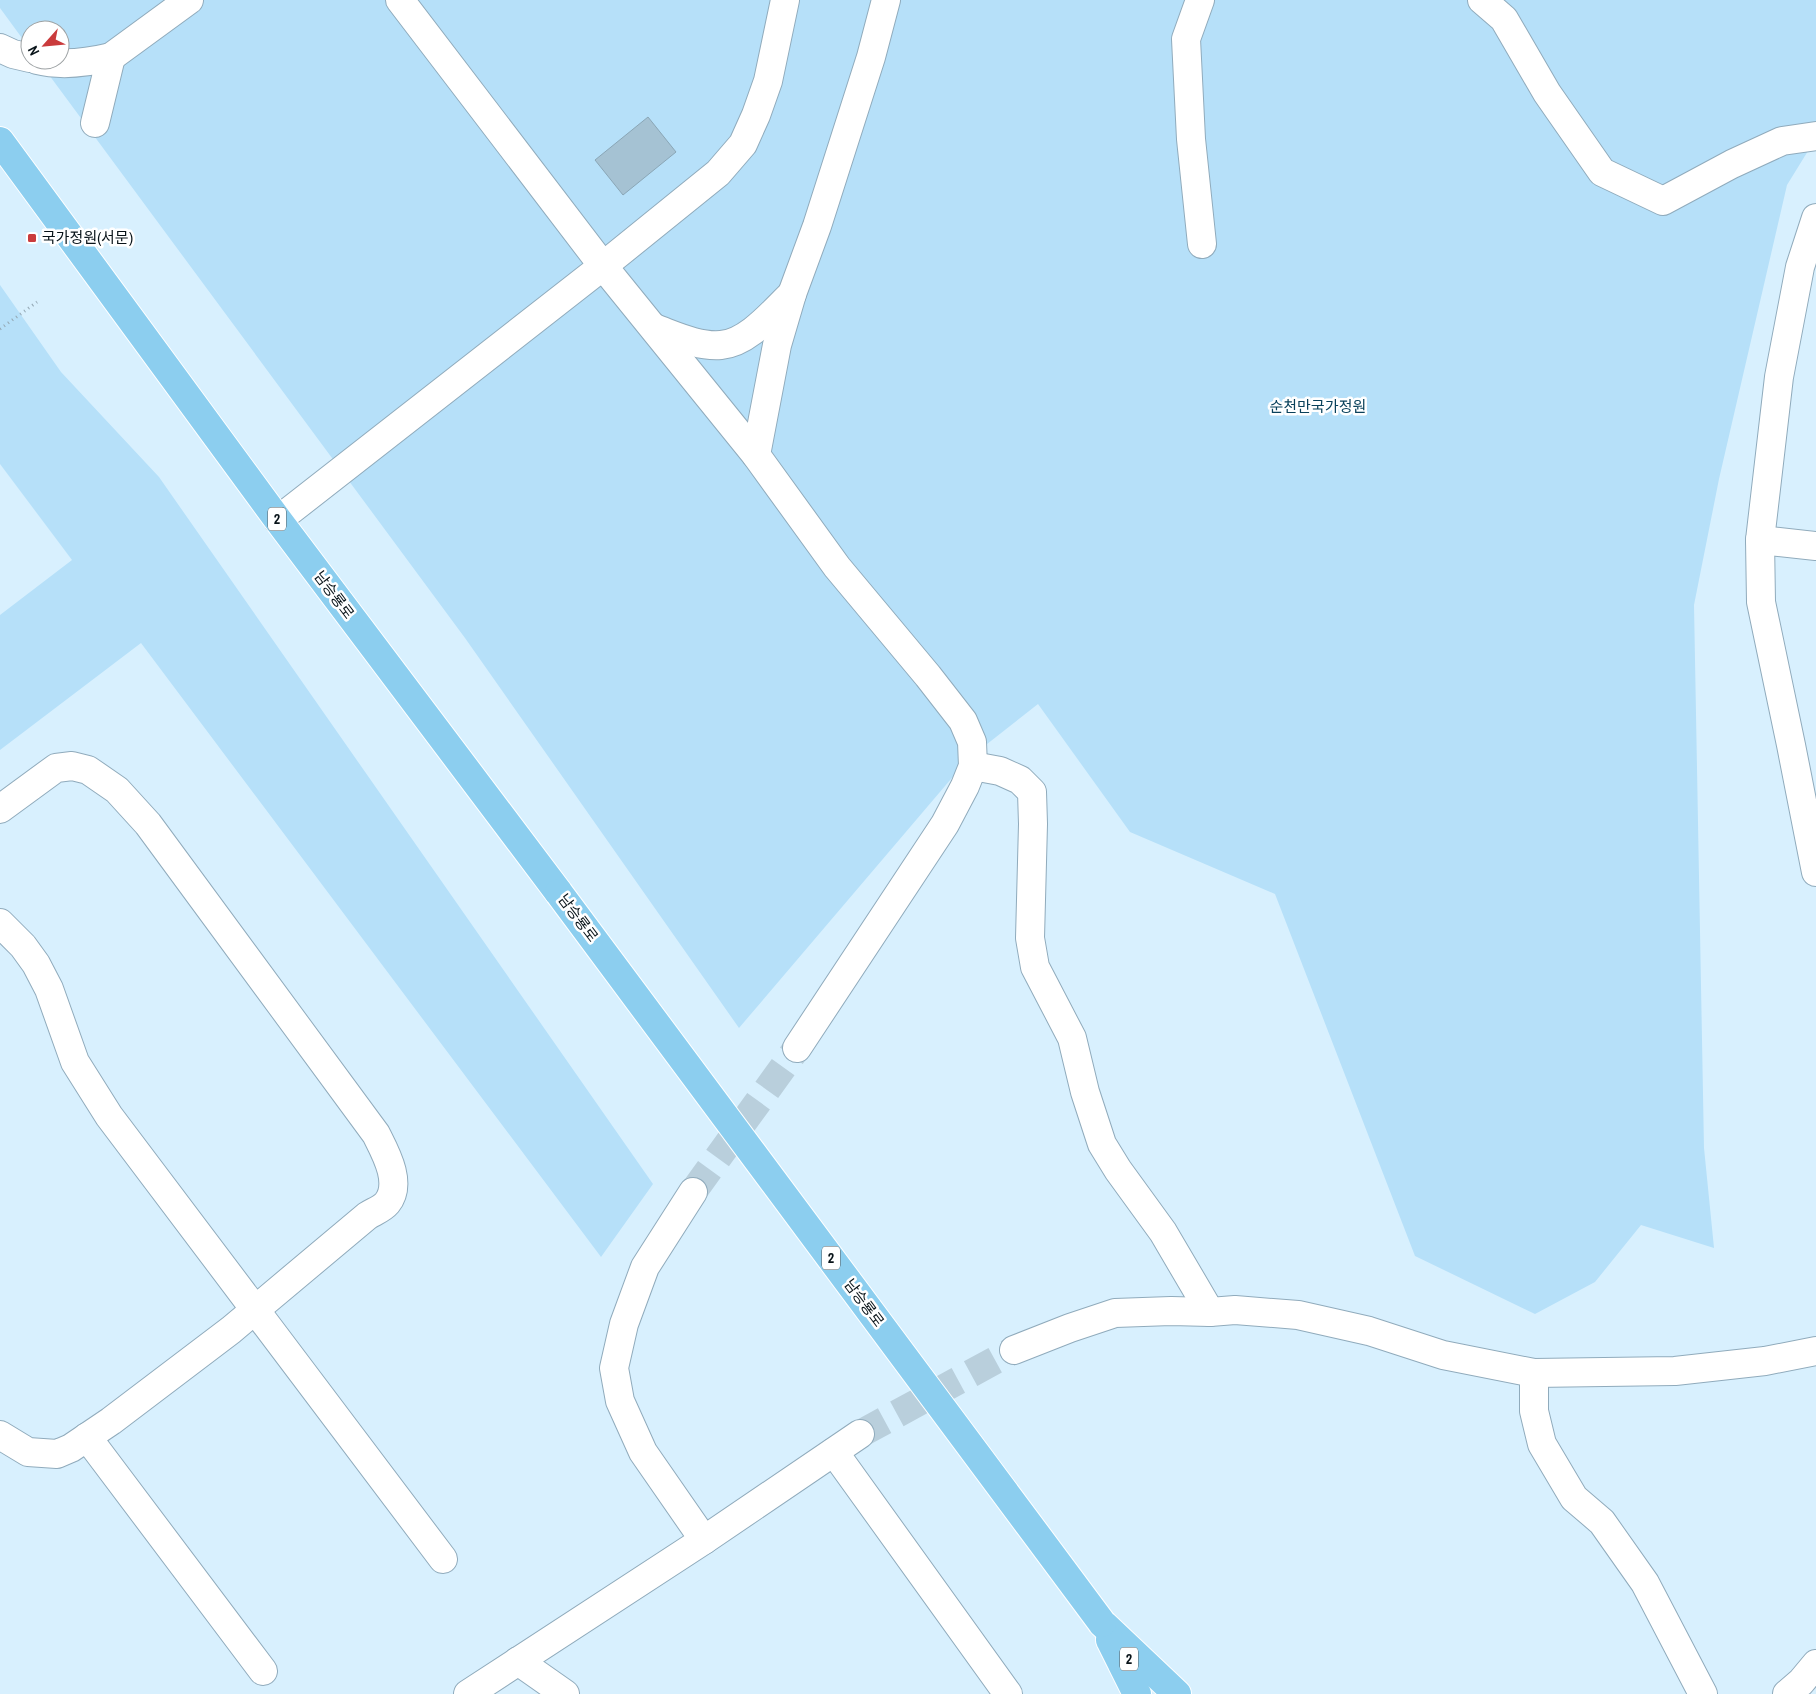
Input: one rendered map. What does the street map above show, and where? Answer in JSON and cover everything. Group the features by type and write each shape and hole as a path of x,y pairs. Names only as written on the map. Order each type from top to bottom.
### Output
{"main road":[{"name":"남승룡로","path":"0,142 278,520 559,893 1156,1694"},
{"path":"1102,1623 1137,1694"},
{"path":"1102,1623 1177,1694"}],"street":[{"path":"70,63 87,63 111,57 189,0"},
{"path":"400,0 603,266 756,455 837,567 964,721 972,742 973,766 946,824 797,1048"},
{"path":"756,455 777,345 792,294 818,226 886,0"},
{"path":"1200,0 1186,39 1191,139 1202,244"},
{"path":"1482,0 1504,19 1547,93 1602,172 1663,201 1732,164 1782,141 1816,136"},
{"path":"278,520 603,266 718,173 743,144 756,116 768,81 785,5"},
{"path":"0,48 20,56"},
{"path":"95,123 111,57"},
{"path":"1816,218 1808,265 1779,377 1760,540 1761,602 1816,872"},
{"path":"654,328 702,344 722,345 742,338 759,326 792,294"},
{"path":"1760,540 1816,546"},
{"path":"0,809 56,768 72,766 88,770 117,790 148,824 376,1134 386,1154 393,1179 391,1197 386,1205 367,1216 224,1336 71,1448 57,1454 28,1452 0,1435"},
{"path":"973,766 1000,771 1020,780 1032,792 1030,938 1035,967 1072,1038 1085,1092 1102,1144 1118,1170 1163,1232 1210,1312"},
{"path":"0,923 23,946 36,964 49,989 75,1062 109,1116 443,1559"},
{"path":"693,1192 645,1267 624,1324 614,1368 620,1402 643,1452 704,1540"},
{"path":"1014,1350 1070,1328 1116,1313 1234,1310 1298,1315 1369,1331 1443,1355 1534,1372 1675,1371 1764,1361 1816,1351"},
{"path":"1534,1372 1534,1411 1542,1444 1574,1498 1602,1522 1645,1583 1703,1694"},
{"path":"468,1694 704,1540 860,1434"},
{"path":"87,1437 263,1671"},
{"path":"834,1452 1008,1694"},
{"path":"518,1662 566,1694"},
{"path":"1787,1694 1801,1682 1816,1664"}],"path":[{"path":"0,329 37,302"}],"green space":[{"name":"순천만국가정원","path":"0,0 1816,0 1816,138 1787,185 1719,479 1694,605 1704,1148 1714,1248 1641,1225 1595,1282 1535,1314 1415,1256 1275,894 1130,832 1038,704 968,759 739,1028 465,638 45,70 70,70 70,20 20,20 20,35 0,8"},
{"path":"0,285 61,372 159,477 653,1184 601,1257 141,643 0,750 0,615 72,560 0,464"}],"building":[{"path":"648,117 676,152 623,195 595,160"}],"tunnel":[{"path":"693,1192 797,1048"},
{"path":"860,1434 1014,1350"}],"place":[{"name":"국가정원(서문)","path":"32,238"}]}
